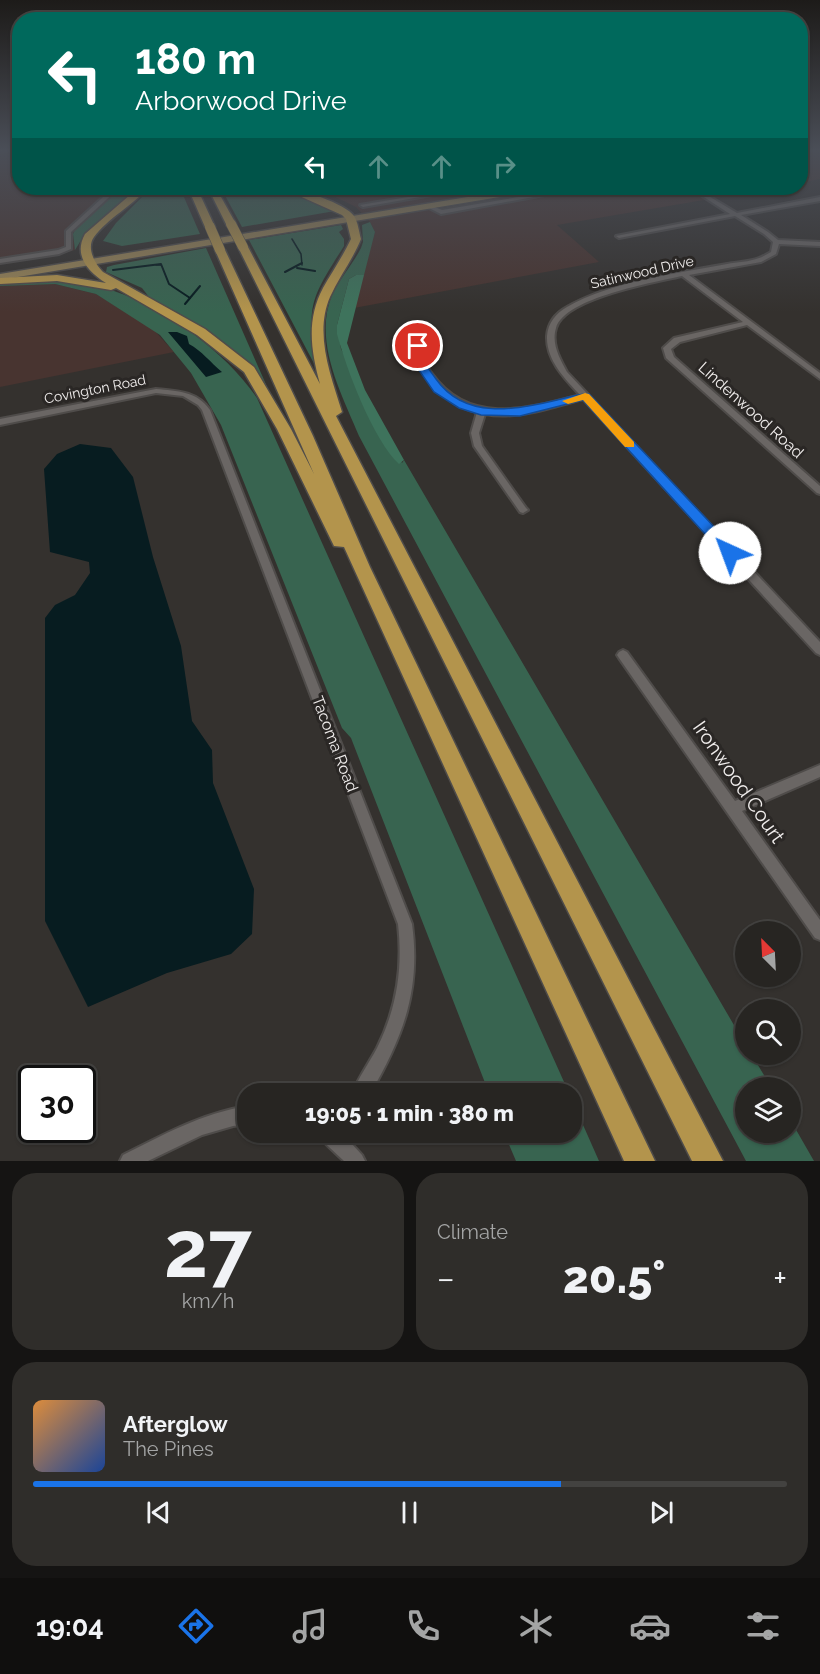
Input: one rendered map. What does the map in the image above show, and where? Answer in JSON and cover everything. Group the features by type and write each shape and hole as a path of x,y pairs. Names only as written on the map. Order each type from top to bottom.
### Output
{"highway":[{"path":"123,204 101,222 89,236 85,246 88,258 99,274 201,332 249,370 284,429 328,520 387,621"},
{"path":"199,204 306,436 387,621 639,1161"},
{"path":"221,204 708,1161"},
{"path":"323,204 348,216 356,239 321,305 318,320 318,339 345,446"},
{"path":"0,279 70,279 97,283 134,295"}],"main road":[{"path":"0,269 88,258 413,204"},
{"path":"348,216 446,204"},
{"path":"0,279 88,258"}],"street":[{"path":"0,261 59,252 69,248 68,232 98,204"},
{"path":"430,207 441,212 486,204"},
{"path":"719,204 766,233 776,242 820,244"},
{"path":"619,236 791,204"},
{"name":"Satinwood Drive","path":"776,242 774,253 761,260 605,292 574,303 555,321 550,346 564,373 820,650"},
{"path":"685,275 820,377"},
{"name":"Lindenwood Road","path":"748,323 677,340 667,348 670,358 820,491"},
{"path":"428,334 418,346 417,360 423,370 446,397 481,412 520,412 585,396"},
{"name":"Covington Road","path":"0,422 156,391 175,391 195,398"},
{"name":"Tacoma Road","path":"195,398 206,410 405,924 409,967 406,990 394,1030 366,1083"},
{"path":"481,412 475,433 478,446 523,510"},
{"name":"Ironwood Court","path":"623,655 820,933"},
{"path":"732,809 820,771"},
{"path":"129,1161 203,1127 237,1116"},
{"path":"340,1143 357,1161"}],"shaded area":[{"path":"0,204 103,204 75,230 73,234 75,250 0,264"},
{"path":"350,204 679,204 557,225 599,262 354,308 375,232 370,222"},
{"path":"55,284 96,294 153,329 174,352 0,387 0,286"}],"green space":[{"path":"103,204 118,204 86,232 75,250 73,234"},
{"path":"135,204 187,204 200,234 122,246 103,241 116,223"},
{"path":"230,204 320,204 335,211 242,227"},
{"path":"370,222 375,232 364,275 356,275 349,279 337,325 341,349 402,463 404,460 735,1027 735,1065 758,1065 765,1077 735,1077 735,1140 359,436 338,385 327,348 327,313 332,295 361,248 362,225"},
{"path":"341,225 343,229 339,232 344,239 344,246 323,280 313,306 312,333 319,373 249,240"},
{"path":"206,248 268,389 251,367 226,344 149,297 142,288 106,272 107,267 114,265"},
{"path":"356,275 364,275 347,343 365,390 404,460 399,464 389,453 370,421 354,384 337,334 337,325 349,279"},
{"path":"60,281 94,286 134,299 174,320 212,349 244,381 257,398 565,1083 485,1083 351,738 342,728 221,425 191,373 160,335 96,294 55,284 0,286 0,284"},
{"path":"582,1123 599,1161 516,1161 508,1143 582,1143"},
{"path":"801,1138 814,1161 746,1161 736,1143 801,1143"}],"water":[{"path":"168,332 177,332 187,336 189,344 222,372 206,377"},
{"path":"80,444 111,448 133,477 153,557 181,646 192,721 212,750 213,783 254,889 252,934 231,954 167,973 88,1007 45,921 45,618 55,605 75,595 90,573 89,562 50,552 44,469 57,454"}],"waterway":[{"path":"292,239 301,254 302,263"},
{"path":"285,272 302,263"},
{"path":"113,270 161,264 169,284 190,298"},
{"path":"156,265 161,265"},
{"path":"297,268 315,271"},
{"path":"190,298 200,286"},
{"path":"185,304 190,298"}],"slow traffic":[{"path":"568,401 585,396 630,445"}],"route":[{"path":"418,346 417,360 438,390 463,406 481,412 503,414 520,412 585,396 730,553"}]}
